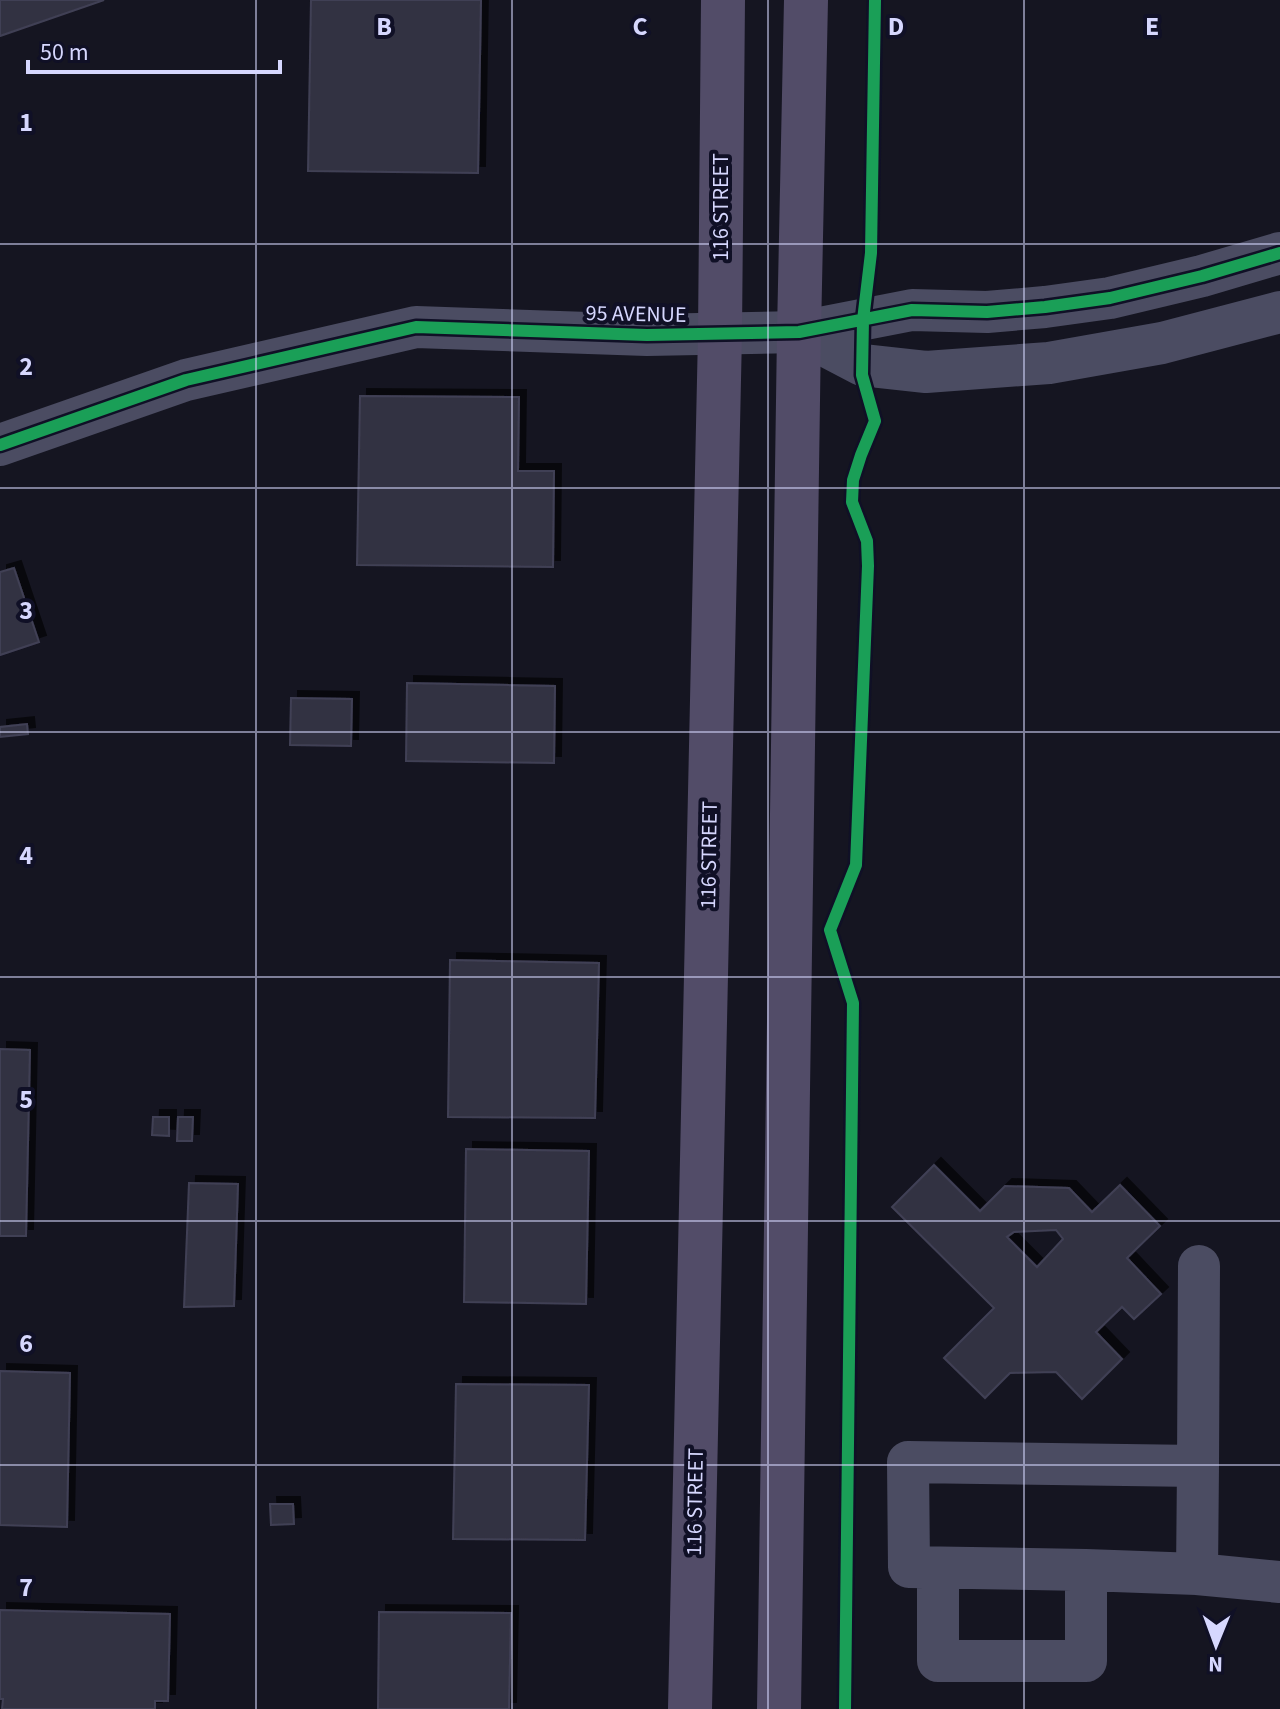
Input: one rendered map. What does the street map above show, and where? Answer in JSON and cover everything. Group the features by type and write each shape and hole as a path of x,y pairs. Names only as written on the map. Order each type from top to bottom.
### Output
{"main road":[{"name":"116 STREET","path":"690,1709 720,334 723,0"},
{"path":"779,1709 806,0"}],"street":[{"name":"95 AVENUE","path":"0,445 186,380 416,327 647,335 799,332 912,310 987,312 1110,298 1280,253"},
{"name":"95 AVENUE","path":"799,332 862,365 926,372 1049,363 1120,351 1280,312"},
{"path":"1197,1574 1199,1266"},
{"path":"1198,1466 908,1462 909,1567 1197,1574 1280,1582"},
{"path":"938,1568 938,1661 1086,1661 1086,1570"}],"building":[{"path":"0,0 104,0 0,36"},
{"path":"311,0 481,0 478,173 308,171"},
{"path":"360,396 519,397 518,471 554,471 553,567 357,565"},
{"path":"14,568 39,642 0,655 0,572"},
{"path":"407,683 555,686 554,763 406,761"},
{"path":"291,698 352,699 351,746 290,745"},
{"path":"27,724 28,734 0,737 0,727"},
{"path":"450,960 599,963 595,1118 448,1117"},
{"path":"0,1049 30,1050 26,1236 0,1236"},
{"path":"153,1117 169,1117 169,1136 152,1135"},
{"path":"178,1117 193,1117 192,1141 177,1141"},
{"path":"466,1149 589,1151 586,1304 464,1302"},
{"path":"934,1165 980,1211 1005,1186 1069,1188 1092,1212 1120,1185 1160,1226 1127,1258 1161,1294 1134,1319 1122,1307 1096,1332 1122,1359 1082,1399 1056,1372 1010,1373 985,1398 944,1358 994,1308 892,1207","holes":["1056,1230 1063,1239 1037,1267 1007,1237 1014,1232"]},
{"path":"189,1183 238,1184 234,1306 184,1307"},
{"path":"0,1371 70,1373 67,1527 0,1525"},
{"path":"456,1384 589,1385 585,1540 453,1539"},
{"path":"270,1504 293,1504 294,1524 271,1525"},
{"path":"0,1610 170,1614 168,1701 155,1701 155,1709 2,1709"},
{"path":"379,1612 511,1613 509,1709 378,1709"}],"cycle path":[{"path":"845,1709 853,1003 830,930 856,865 868,566 867,541 852,502 853,480 875,421 862,375 863,320 871,253 875,0"},
{"path":"0,445 186,380 416,327 647,335 799,332 912,310 987,312 1110,298 1280,253"}]}
